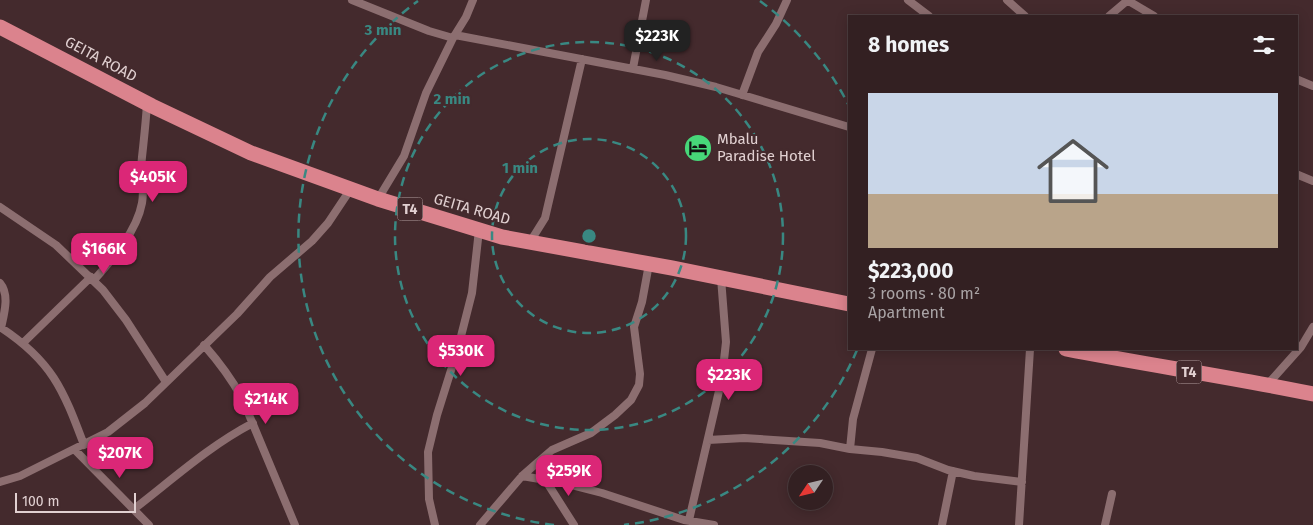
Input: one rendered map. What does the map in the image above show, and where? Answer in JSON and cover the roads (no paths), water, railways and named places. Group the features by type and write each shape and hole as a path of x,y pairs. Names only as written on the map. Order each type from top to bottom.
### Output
{"highway":[{"name":"GEITA ROAD","path":"0,27 147,103 250,153 350,190 502,237 848,304"},
{"name":"T4","path":"1071,350 1130,362 1267,384 1313,394"}],"street":[{"path":"352,0 429,31 633,68 691,81 848,127"},
{"path":"378,199 404,156 426,93 473,0"},
{"path":"633,68 646,0"},
{"path":"742,95 758,52 776,24 787,0"},
{"path":"908,0 928,15"},
{"path":"1007,0 1024,15"},
{"path":"1110,15 1127,0 1152,15"},
{"path":"530,242 545,218 582,59"},
{"path":"1298,80 1313,86"},
{"path":"23,343 116,255 136,220 142,203 142,156 146,130 147,103"},
{"path":"1298,175 1313,181"},
{"path":"0,482 20,476 75,450 108,432 145,403 236,314 270,277 312,241 328,223 350,190"},
{"path":"0,207 56,245 92,279 117,307 166,382"},
{"path":"434,525 428,499 428,452 472,293 479,230"},
{"path":"480,525 522,476 552,450 590,434 615,415 630,400 639,385 640,374 634,327 642,302 649,264"},
{"path":"691,522 722,378 726,342 721,278"},
{"path":"0,283 5,294 2,330 23,343 47,367 66,397 84,445"},
{"path":"1267,384 1301,347 1313,327"},
{"path":"204,346 221,364 233,381 295,525"},
{"path":"850,449 853,419 872,350"},
{"path":"1019,525 1030,350"},
{"path":"134,509 204,454 252,423"},
{"path":"708,440 744,438 820,443 917,458 953,471 981,477 1022,482"},
{"path":"75,450 134,509 140,521 149,525"},
{"path":"942,525 953,471"},
{"path":"522,476 602,493 691,522 714,525"},
{"path":"546,480 574,525"},
{"path":"1104,525 1112,494"}],"place":[{"name":"Mbalu Paradise Hotel","path":"698,148"}]}
